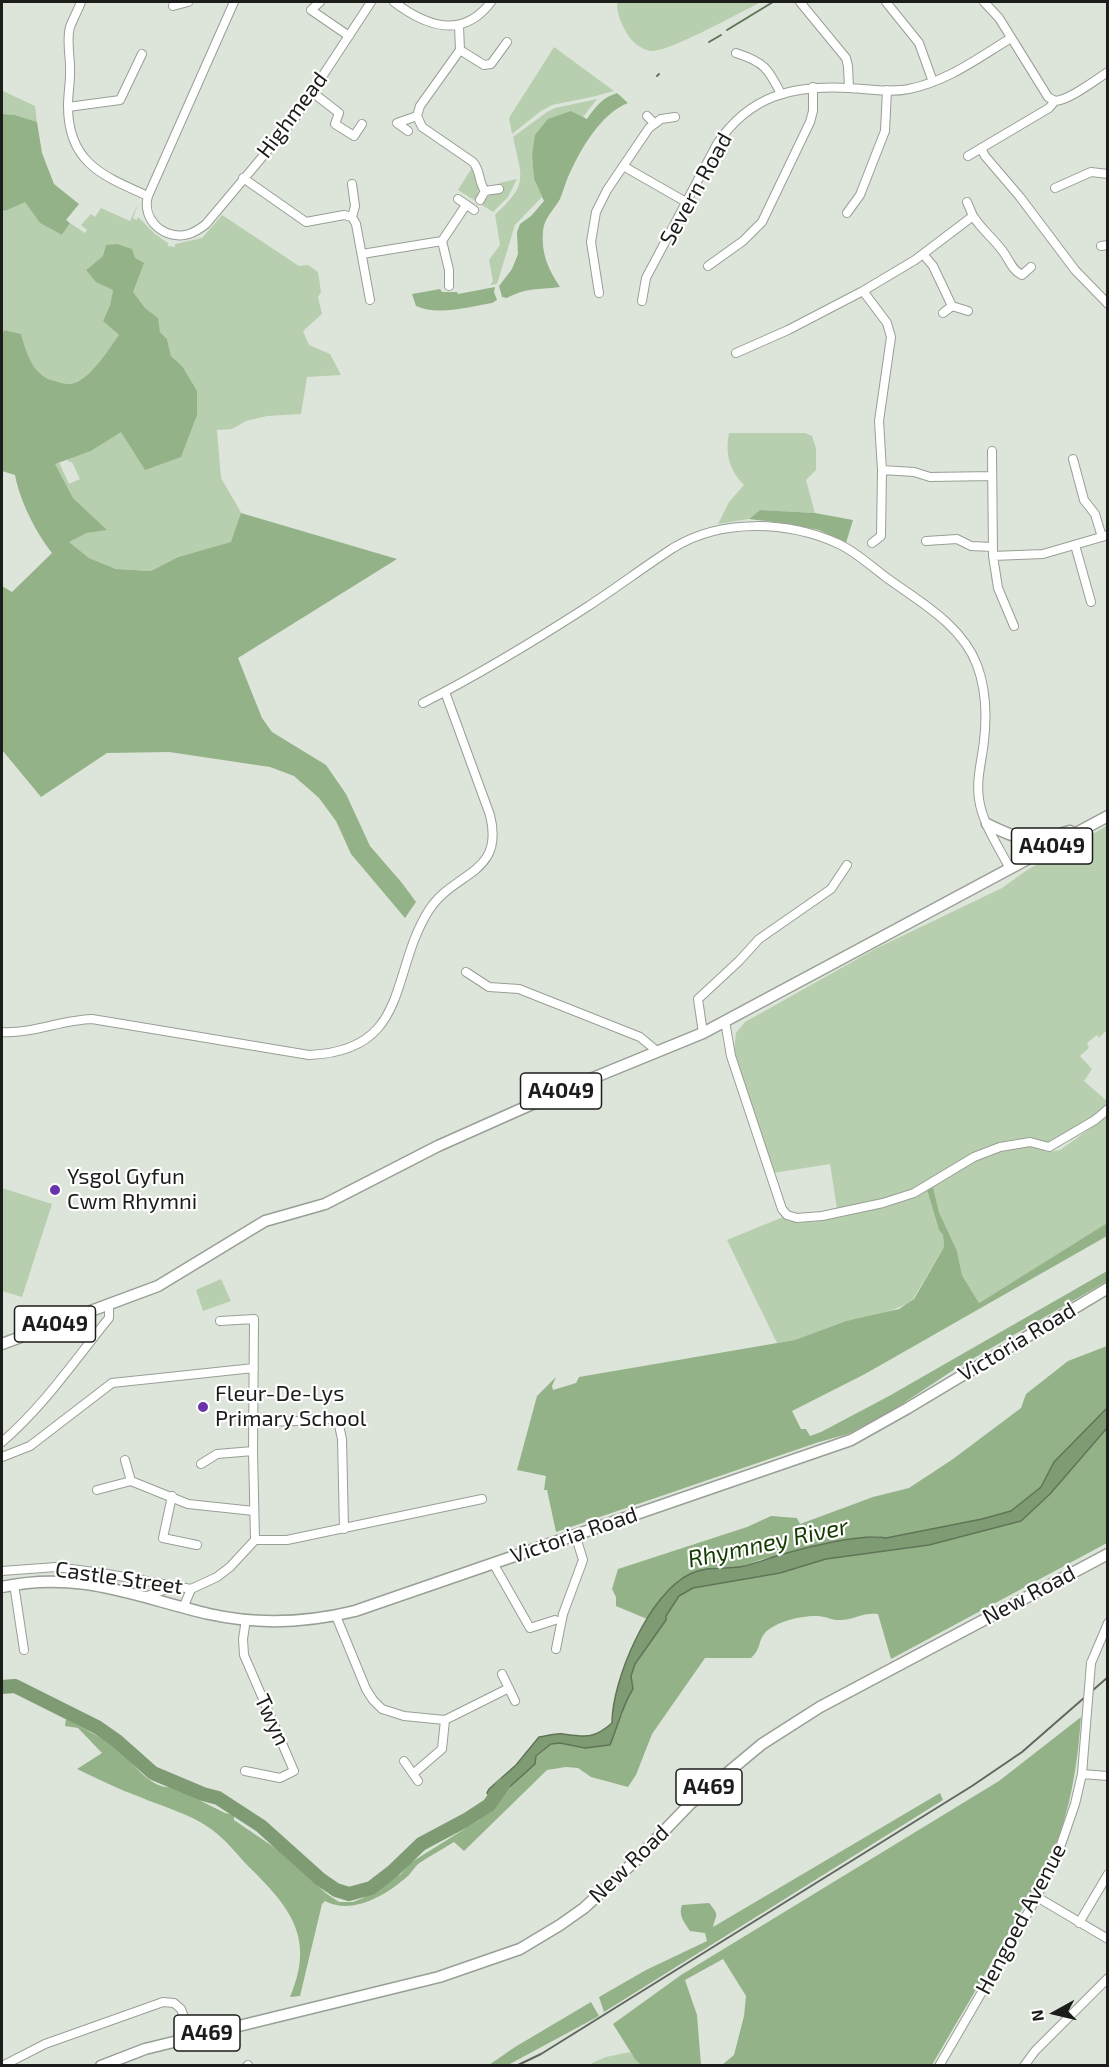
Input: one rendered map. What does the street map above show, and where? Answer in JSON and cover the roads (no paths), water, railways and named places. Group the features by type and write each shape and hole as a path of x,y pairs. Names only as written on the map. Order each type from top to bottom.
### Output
{"main road":[{"name":"A4049","path":"2,1344 158,1286 265,1221 325,1204 438,1146 566,1089 704,1033 1107,816"},
{"path":"987,824 1012,835 1032,840 1047,838 1094,823"},
{"name":"Victoria Road","path":"2,1587 57,1581 85,1582 147,1596 210,1614 246,1619 281,1622 336,1616 851,1440 1107,1288"},
{"name":"New Road","path":"102,2065 145,2049 439,1977 520,1949 560,1925 591,1902 635,1862 690,1804 762,1744 820,1707 1107,1554"}],"street":[{"path":"81,2 69,29 68,107 73,139 89,163 112,180 148,196 234,2"},
{"path":"173,6 188,2"},
{"path":"320,2 311,10 349,36"},
{"name":"Highmead","path":"148,196 147,213 156,226 162,230 181,235 190,234 206,224 295,118 371,2"},
{"path":"394,2 427,23 446,26 459,26 474,19 491,2"},
{"path":"801,2 846,58 849,88"},
{"path":"886,2 919,43 933,82"},
{"path":"984,2 999,18 1048,97 1060,100 1107,73"},
{"path":"459,26 460,50 420,106 417,116 422,127 473,162 478,168 485,191"},
{"name":"Severn Road","path":"642,301 646,278 725,132 750,109 794,89 813,87 908,89 950,75 1011,38"},
{"path":"460,50 484,65 491,64 507,42"},
{"path":"736,53 763,64 770,72 781,94"},
{"path":"68,107 120,100 142,54"},
{"path":"708,266 743,241 762,222 810,122 813,111 813,87"},
{"path":"848,213 860,195 885,130 887,90"},
{"path":"312,92 339,112 335,124 354,136 362,124"},
{"path":"968,156 1049,108 1055,100"},
{"path":"408,131 397,123 417,116"},
{"path":"599,293 591,242 593,220 601,200 651,120 675,117"},
{"path":"981,148 1074,270 1107,304"},
{"path":"623,166 686,202"},
{"path":"1055,188 1091,172 1107,174"},
{"path":"243,178 306,222 344,215 352,217"},
{"path":"352,184 355,206 352,217 362,254 370,300"},
{"path":"485,191 499,189"},
{"path":"480,201 485,191"},
{"path":"967,202 984,233 1001,249 1016,272 1022,275 1031,267"},
{"path":"362,254 442,241 466,205"},
{"path":"736,353 788,330 863,291 923,254 973,216"},
{"path":"442,241 449,270 449,286"},
{"path":"923,254 933,266 952,306"},
{"path":"863,291 887,322 891,337 879,421 882,470 881,536 872,543"},
{"path":"952,306 968,310"},
{"path":"943,313 952,306"},
{"path":"992,451 992,551 998,588 1014,626"},
{"path":"926,541 957,539 971,546 992,551 1043,554 1105,536 1095,514 1084,500 1072,459"},
{"path":"882,470 914,472 930,477 992,476"},
{"path":"423,703 487,669 674,548 695,538 740,527 780,527 804,531 841,545 860,558 954,628 969,647 977,665 985,696 984,740 978,785 980,808 1010,869"},
{"path":"1075,545 1091,602"},
{"path":"2,1032 15,1033 62,1022 92,1019 309,1055 338,1052 366,1038 394,1005 420,924 432,906 455,883 483,862 490,854 494,841 494,829 490,815 445,692"},
{"path":"704,1033 698,999 759,939 831,888 847,865"},
{"path":"466,972 489,987 519,989 640,1037 658,1052"},
{"path":"725,1021 731,1056 782,1209 787,1215 797,1218 822,1216 900,1198 931,1185 974,1157 1000,1147 1030,1142 1049,1147 1095,1120 1107,1109"},
{"path":"3,1438 34,1411 56,1387 109,1318 109,1305"},
{"path":"220,1321 254,1319 255,1540 286,1540 482,1499"},
{"path":"2,1457 30,1446 112,1383 254,1368"},
{"path":"254,1422 325,1418 338,1421 342,1439 344,1529"},
{"path":"201,1464 217,1454 253,1451"},
{"path":"125,1460 131,1481"},
{"path":"97,1490 131,1481 188,1504 254,1511"},
{"path":"172,1496 163,1538 197,1545"},
{"path":"556,1649 563,1614 583,1560 575,1534"},
{"name":"Castle Street","path":"2,1571 56,1567 191,1589 217,1577 230,1567 255,1540"},
{"path":"493,1563 530,1628 555,1620"},
{"path":"14,1584 24,1650"},
{"path":"147,1596 175,1586"},
{"path":"184,1606 191,1589"},
{"path":"336,1616 366,1689 382,1709 404,1716 445,1720 509,1688"},
{"name":"Twyn","path":"245,1771 280,1778 294,1771 243,1655 246,1619"},
{"name":"Hengoed Avenue","path":"939,2066 1037,1897 1067,1831 1082,1774 1091,1664 1107,1623"},
{"path":"502,1674 515,1701"},
{"path":"404,1761 416,1778 442,1749 445,1720"},
{"path":"1082,1774 1107,1776"},
{"path":"1079,1923 1107,1874"},
{"path":"1037,1897 1107,1939"},
{"path":"1024,2066 1035,2051 1107,1978"},
{"path":"2,2066 45,2044 163,2002 174,2003 181,2009 191,2037"}],"waterway":[{"path":"727,30 773,2"},
{"path":"709,42 721,35"},
{"name":"Rhymney River","path":"2,1687 15,1686 97,1727 117,1741 153,1773 218,1798 261,1826 320,1879 336,1890 349,1894 371,1888 421,1844 489,1805 503,1785"}],"railway":[{"path":"516,2066 541,2054 972,1786 1022,1752 1108,1677"}],"place":[{"name":"Ysgol Gyfun Cwm Rhymni","path":"55,1190"},
{"name":"Fleur-De-Lys Primary School","path":"203,1407"}]}
